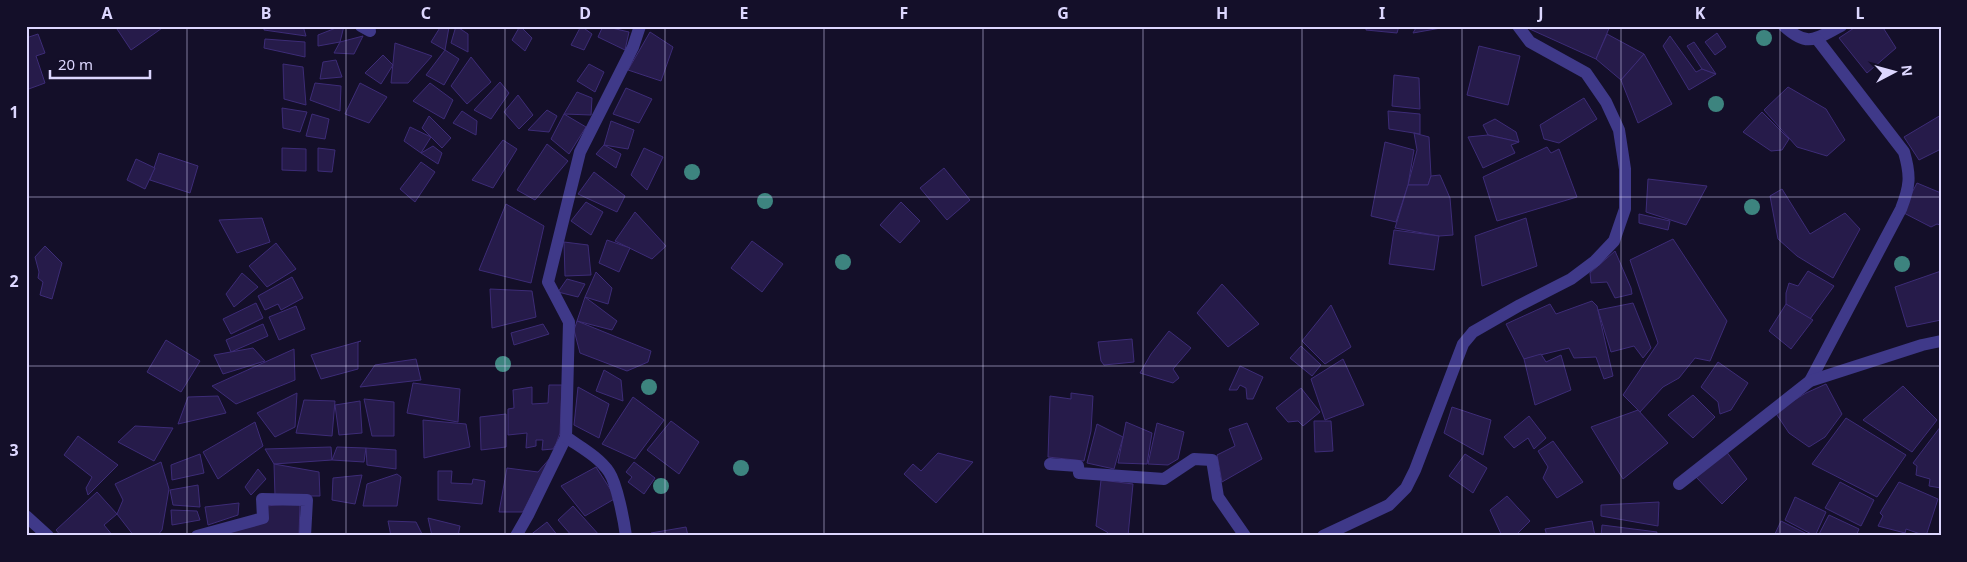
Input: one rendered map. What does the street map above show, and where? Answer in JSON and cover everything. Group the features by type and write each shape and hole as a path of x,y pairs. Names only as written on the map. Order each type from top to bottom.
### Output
{"street":[{"path":"516,536 566,437 569,322 548,282 580,152 633,47 640,26"},
{"path":"1323,536 1389,505 1406,488 1415,470 1463,344 1473,332 1571,279 1614,242 1625,209 1625,169 1619,130 1606,102 1586,73 1530,42 1518,26"},
{"path":"1784,26 1795,36 1806,40 1817,39 1841,26"},
{"path":"1810,381 1901,209 1908,189 1910,171 1904,152 1817,39"},
{"path":"1679,484 1810,381 1922,345 1941,341"},
{"path":"566,437 602,464 609,472 625,526 626,536"},
{"path":"1050,464 1078,466 1080,473 1164,479 1194,459 1212,460 1218,497 1244,536"},
{"path":"197,536 263,518 262,499 307,500 305,536"},
{"path":"26,516 48,536"}],"building":[{"path":"115,26 165,26 131,50"},
{"path":"264,26 303,26 306,36 264,30"},
{"path":"344,26 340,42 318,46 318,35"},
{"path":"441,26 449,27 445,50 431,42"},
{"path":"456,26 468,34 468,52 451,43"},
{"path":"520,26 532,38 525,51 512,40"},
{"path":"581,26 592,34 584,50 571,45"},
{"path":"603,26 629,32 625,50 598,37"},
{"path":"1366,26 1399,26 1397,33 1366,30"},
{"path":"1417,26 1452,26 1413,33"},
{"path":"1523,26 1610,26 1596,59"},
{"path":"1857,26 1882,26 1896,48 1867,73 1839,38"},
{"path":"650,32 673,47 661,81 628,70"},
{"path":"1717,33 1726,47 1715,55 1705,42"},
{"path":"38,34 45,53 36,56 45,83 26,90 26,38"},
{"path":"1607,34 1644,54 1621,80 1596,59"},
{"path":"363,36 354,54 334,53 340,42"},
{"path":"1670,36 1696,72 1702,69 1716,74 1689,90 1663,46"},
{"path":"265,39 305,42 305,57 264,48"},
{"path":"1694,42 1716,74 1702,69 1687,46"},
{"path":"395,43 432,56 408,83 391,83"},
{"path":"1479,46 1520,56 1508,105 1467,95"},
{"path":"445,50 459,59 444,85 426,75"},
{"path":"1644,54 1672,104 1638,123 1621,80"},
{"path":"383,55 393,65 381,84 365,73"},
{"path":"471,57 491,82 467,104 451,86"},
{"path":"336,60 342,77 320,79 323,62"},
{"path":"283,64 303,67 306,105 284,99"},
{"path":"589,64 604,72 595,92 577,81"},
{"path":"1394,75 1419,78 1420,109 1392,106"},
{"path":"500,82 509,93 491,119 474,110"},
{"path":"315,83 341,86 340,111 310,100"},
{"path":"360,83 387,97 369,123 345,114"},
{"path":"430,83 453,100 444,119 413,101"},
{"path":"1788,87 1826,109 1845,140 1827,156 1797,147 1764,110"},
{"path":"626,88 652,99 639,123 613,114"},
{"path":"577,92 592,98 591,115 564,114"},
{"path":"518,95 533,115 519,129 504,112"},
{"path":"1584,98 1597,119 1559,143 1544,139 1540,125"},
{"path":"282,108 307,112 300,132 283,128"},
{"path":"547,110 557,116 549,132 528,130"},
{"path":"462,111 477,121 476,135 453,123"},
{"path":"1388,111 1420,114 1420,134 1389,129"},
{"path":"1762,112 1789,139 1782,150 1771,151 1743,132"},
{"path":"312,114 329,119 325,139 306,136"},
{"path":"564,114 586,127 569,154 551,139"},
{"path":"1941,115 1941,149 1919,160 1904,137"},
{"path":"429,116 451,138 442,148 422,128"},
{"path":"1495,119 1516,132 1519,142 1488,135 1483,125"},
{"path":"611,121 634,130 628,149 604,145"},
{"path":"410,127 431,137 421,153 404,141"},
{"path":"1414,133 1429,137 1431,176 1428,185 1408,185 1417,150"},
{"path":"1488,135 1519,142 1511,145 1515,153 1483,168 1468,137"},
{"path":"503,140 517,149 493,188 472,180"},
{"path":"1385,142 1414,150 1408,185 1396,222 1371,216"},
{"path":"547,144 568,161 535,200 517,190"},
{"path":"604,145 621,154 616,168 596,154"},
{"path":"433,146 442,153 438,164 421,153"},
{"path":"1547,147 1551,153 1559,149 1577,197 1497,221 1483,177"},
{"path":"282,148 306,149 306,171 282,170"},
{"path":"318,148 335,150 332,172 318,171"},
{"path":"644,148 663,157 647,190 631,175"},
{"path":"159,153 198,166 190,193 150,180"},
{"path":"136,159 155,168 145,189 127,180"},
{"path":"421,162 435,172 415,202 400,189"},
{"path":"944,168 970,200 947,220 920,188"},
{"path":"594,172 625,196 617,212 578,194"},
{"path":"1440,175 1450,198 1453,235 1439,236 1395,228 1408,185 1428,185 1431,176"},
{"path":"1648,179 1707,186 1686,225 1646,212"},
{"path":"1917,183 1941,193 1940,225 1937,224 1931,227 1902,212"},
{"path":"1782,189 1810,234 1845,213 1860,229 1833,278 1797,256 1778,239 1770,196"},
{"path":"586,202 603,212 591,235 571,221"},
{"path":"901,202 920,221 900,243 880,225"},
{"path":"506,204 544,226 531,283 479,270"},
{"path":"635,212 666,246 652,259 615,241"},
{"path":"1639,214 1670,221 1668,230 1639,223"},
{"path":"262,218 270,242 237,253 219,220"},
{"path":"1526,218 1537,266 1482,286 1475,236"},
{"path":"1394,230 1439,236 1434,270 1389,264"},
{"path":"1673,239 1727,321 1710,361 1695,358 1679,378 1663,387 1640,412 1623,395 1658,343 1630,260"},
{"path":"607,240 630,248 619,272 599,263"},
{"path":"752,241 783,264 762,292 731,268"},
{"path":"564,242 588,245 591,275 565,276"},
{"path":"276,243 296,269 267,287 249,266"},
{"path":"45,246 62,263 52,299 40,295 43,282 38,278 39,272 35,257"},
{"path":"1615,251 1632,294 1615,298 1607,282 1591,283 1590,273"},
{"path":"1808,271 1834,286 1810,319 1786,304 1786,293 1789,283 1798,286"},
{"path":"1941,271 1941,320 1907,327 1895,287"},
{"path":"596,272 612,288 608,304 585,297"},
{"path":"242,273 258,287 234,307 226,294"},
{"path":"292,277 303,298 281,310 278,304 265,310 258,296"},
{"path":"567,279 585,284 578,297 558,292"},
{"path":"1222,284 1259,324 1228,347 1197,313"},
{"path":"490,289 532,291 536,317 492,328"},
{"path":"585,297 617,321 612,330 577,321"},
{"path":"1592,301 1597,306 1613,376 1604,379 1596,357 1574,358 1569,348 1524,359 1506,324 1550,304 1556,314"},
{"path":"256,303 263,318 231,334 223,319"},
{"path":"1633,303 1651,348 1643,358 1634,346 1611,352 1598,310"},
{"path":"1786,304 1813,320 1791,349 1769,331"},
{"path":"1331,305 1351,347 1325,364 1302,341"},
{"path":"296,306 305,329 279,340 269,317"},
{"path":"577,321 651,351 648,362 627,371 580,353 574,330"},
{"path":"263,324 268,336 231,352 226,340"},
{"path":"543,324 549,334 514,345 511,333"},
{"path":"1169,331 1191,348 1173,369 1179,378 1173,383 1140,373 1151,354"},
{"path":"1132,339 1134,362 1104,365 1101,361 1098,342"},
{"path":"166,340 200,361 181,392 147,372"},
{"path":"361,341 358,342 358,369 321,379 311,355"},
{"path":"1301,346 1321,365 1312,376 1290,358"},
{"path":"253,348 265,361 223,374 214,355"},
{"path":"294,349 295,380 236,404 212,386"},
{"path":"1541,354 1546,362 1561,355 1571,390 1535,405 1524,359"},
{"path":"416,359 421,380 360,387 375,365"},
{"path":"1343,359 1364,405 1325,420 1311,379"},
{"path":"1718,362 1748,383 1731,410 1720,414 1718,402 1701,387"},
{"path":"1240,366 1263,377 1253,399 1247,399 1246,388 1240,385 1237,390 1229,390"},
{"path":"604,370 621,380 623,401 596,391"},
{"path":"413,383 460,389 458,422 407,413"},
{"path":"1826,384 1842,414 1825,437 1809,447 1789,433 1775,412 1806,393"},
{"path":"549,385 562,385 560,433 556,444 553,449 542,450 543,440 536,440 536,446 526,448 527,433 508,435 508,409 514,408 513,390 532,387 532,404 548,403"},
{"path":"1903,386 1937,420 1912,452 1863,420"},
{"path":"578,387 609,404 599,438 574,425"},
{"path":"1301,388 1320,412 1303,426 1298,421 1288,422 1276,408"},
{"path":"297,393 295,427 275,437 257,413"},
{"path":"1071,393 1093,396 1091,431 1084,461 1048,457 1050,396 1071,399"},
{"path":"1693,395 1715,417 1693,438 1668,415"},
{"path":"218,396 226,413 178,424 188,397"},
{"path":"633,397 664,420 635,459 602,444"},
{"path":"364,399 394,402 394,436 372,436"},
{"path":"304,400 335,401 332,436 296,433"},
{"path":"360,401 362,433 339,435 335,405"},
{"path":"1452,407 1491,420 1483,455 1444,433"},
{"path":"1638,410 1668,443 1623,479 1591,427"},
{"path":"506,414 506,447 481,450 480,417"},
{"path":"1529,416 1546,438 1534,449 1528,438 1514,448 1504,437"},
{"path":"1846,418 1906,455 1877,497 1812,464"},
{"path":"423,420 466,424 470,447 424,458"},
{"path":"671,421 699,442 679,474 647,450"},
{"path":"1314,421 1331,421 1333,451 1315,452"},
{"path":"255,422 263,446 218,479 203,452"},
{"path":"1126,422 1152,433 1147,464 1118,463"},
{"path":"1157,423 1184,432 1178,459 1168,465 1148,464"},
{"path":"1247,423 1262,459 1222,482 1217,455 1235,446 1229,429"},
{"path":"1097,424 1123,437 1114,469 1087,463"},
{"path":"135,426 173,428 154,461 118,442"},
{"path":"1941,426 1941,488 1929,486 1930,479 1916,475 1917,466 1913,463"},
{"path":"78,436 118,465 88,495 86,488 92,477 64,455"},
{"path":"1553,441 1583,482 1557,498 1543,478 1548,467 1538,451"},
{"path":"331,447 332,460 274,464 265,449"},
{"path":"337,447 366,448 364,462 332,460"},
{"path":"366,448 396,450 396,469 367,465"},
{"path":"1726,451 1747,479 1722,504 1696,477"},
{"path":"938,453 973,462 936,503 904,474 913,464 921,471"},
{"path":"200,454 204,473 172,480 171,465"},
{"path":"1465,454 1487,468 1473,493 1449,476"},
{"path":"551,457 523,512 499,512 507,468 538,472"},
{"path":"161,462 169,489 162,530 157,536 134,536 117,514 123,500 115,484"},
{"path":"634,462 655,478 644,494 628,482 632,477 626,472"},
{"path":"274,464 319,472 320,496 275,496"},
{"path":"596,467 616,498 585,516 561,486"},
{"path":"258,469 266,479 251,495 245,487"},
{"path":"438,471 452,471 451,483 472,484 473,479 485,481 482,504 438,500"},
{"path":"397,474 401,477 397,506 363,506 367,484"},
{"path":"362,475 355,504 332,500 333,478"},
{"path":"1101,480 1133,484 1128,536 1110,536 1107,532 1096,526"},
{"path":"1840,482 1874,500 1861,526 1825,508"},
{"path":"1899,482 1938,499 1926,536 1906,529 1905,533 1878,526 1883,516 1880,513"},
{"path":"198,485 200,507 173,505 170,490"},
{"path":"97,492 117,514 104,525 113,536 61,536 56,530"},
{"path":"1507,496 1530,521 1515,536 1502,536 1490,510"},
{"path":"1795,497 1826,512 1815,536 1785,520"},
{"path":"1659,502 1658,526 1601,516 1601,505"},
{"path":"239,503 238,515 208,525 205,507"},
{"path":"300,503 299,536 224,536 224,534 266,522 266,506"},
{"path":"573,506 600,536 572,536 558,520"},
{"path":"171,510 197,511 200,520 172,525"},
{"path":"1829,515 1859,529 1856,536 1818,536"},
{"path":"428,518 460,526 458,536 432,536"},
{"path":"388,521 416,522 423,536 391,536"},
{"path":"1592,521 1595,536 1547,536 1545,529"},
{"path":"1781,521 1811,536 1774,536"},
{"path":"547,522 558,536 529,536"},
{"path":"1602,525 1657,532 1656,536 1601,536"},
{"path":"686,527 688,536 652,536 651,533"}]}
